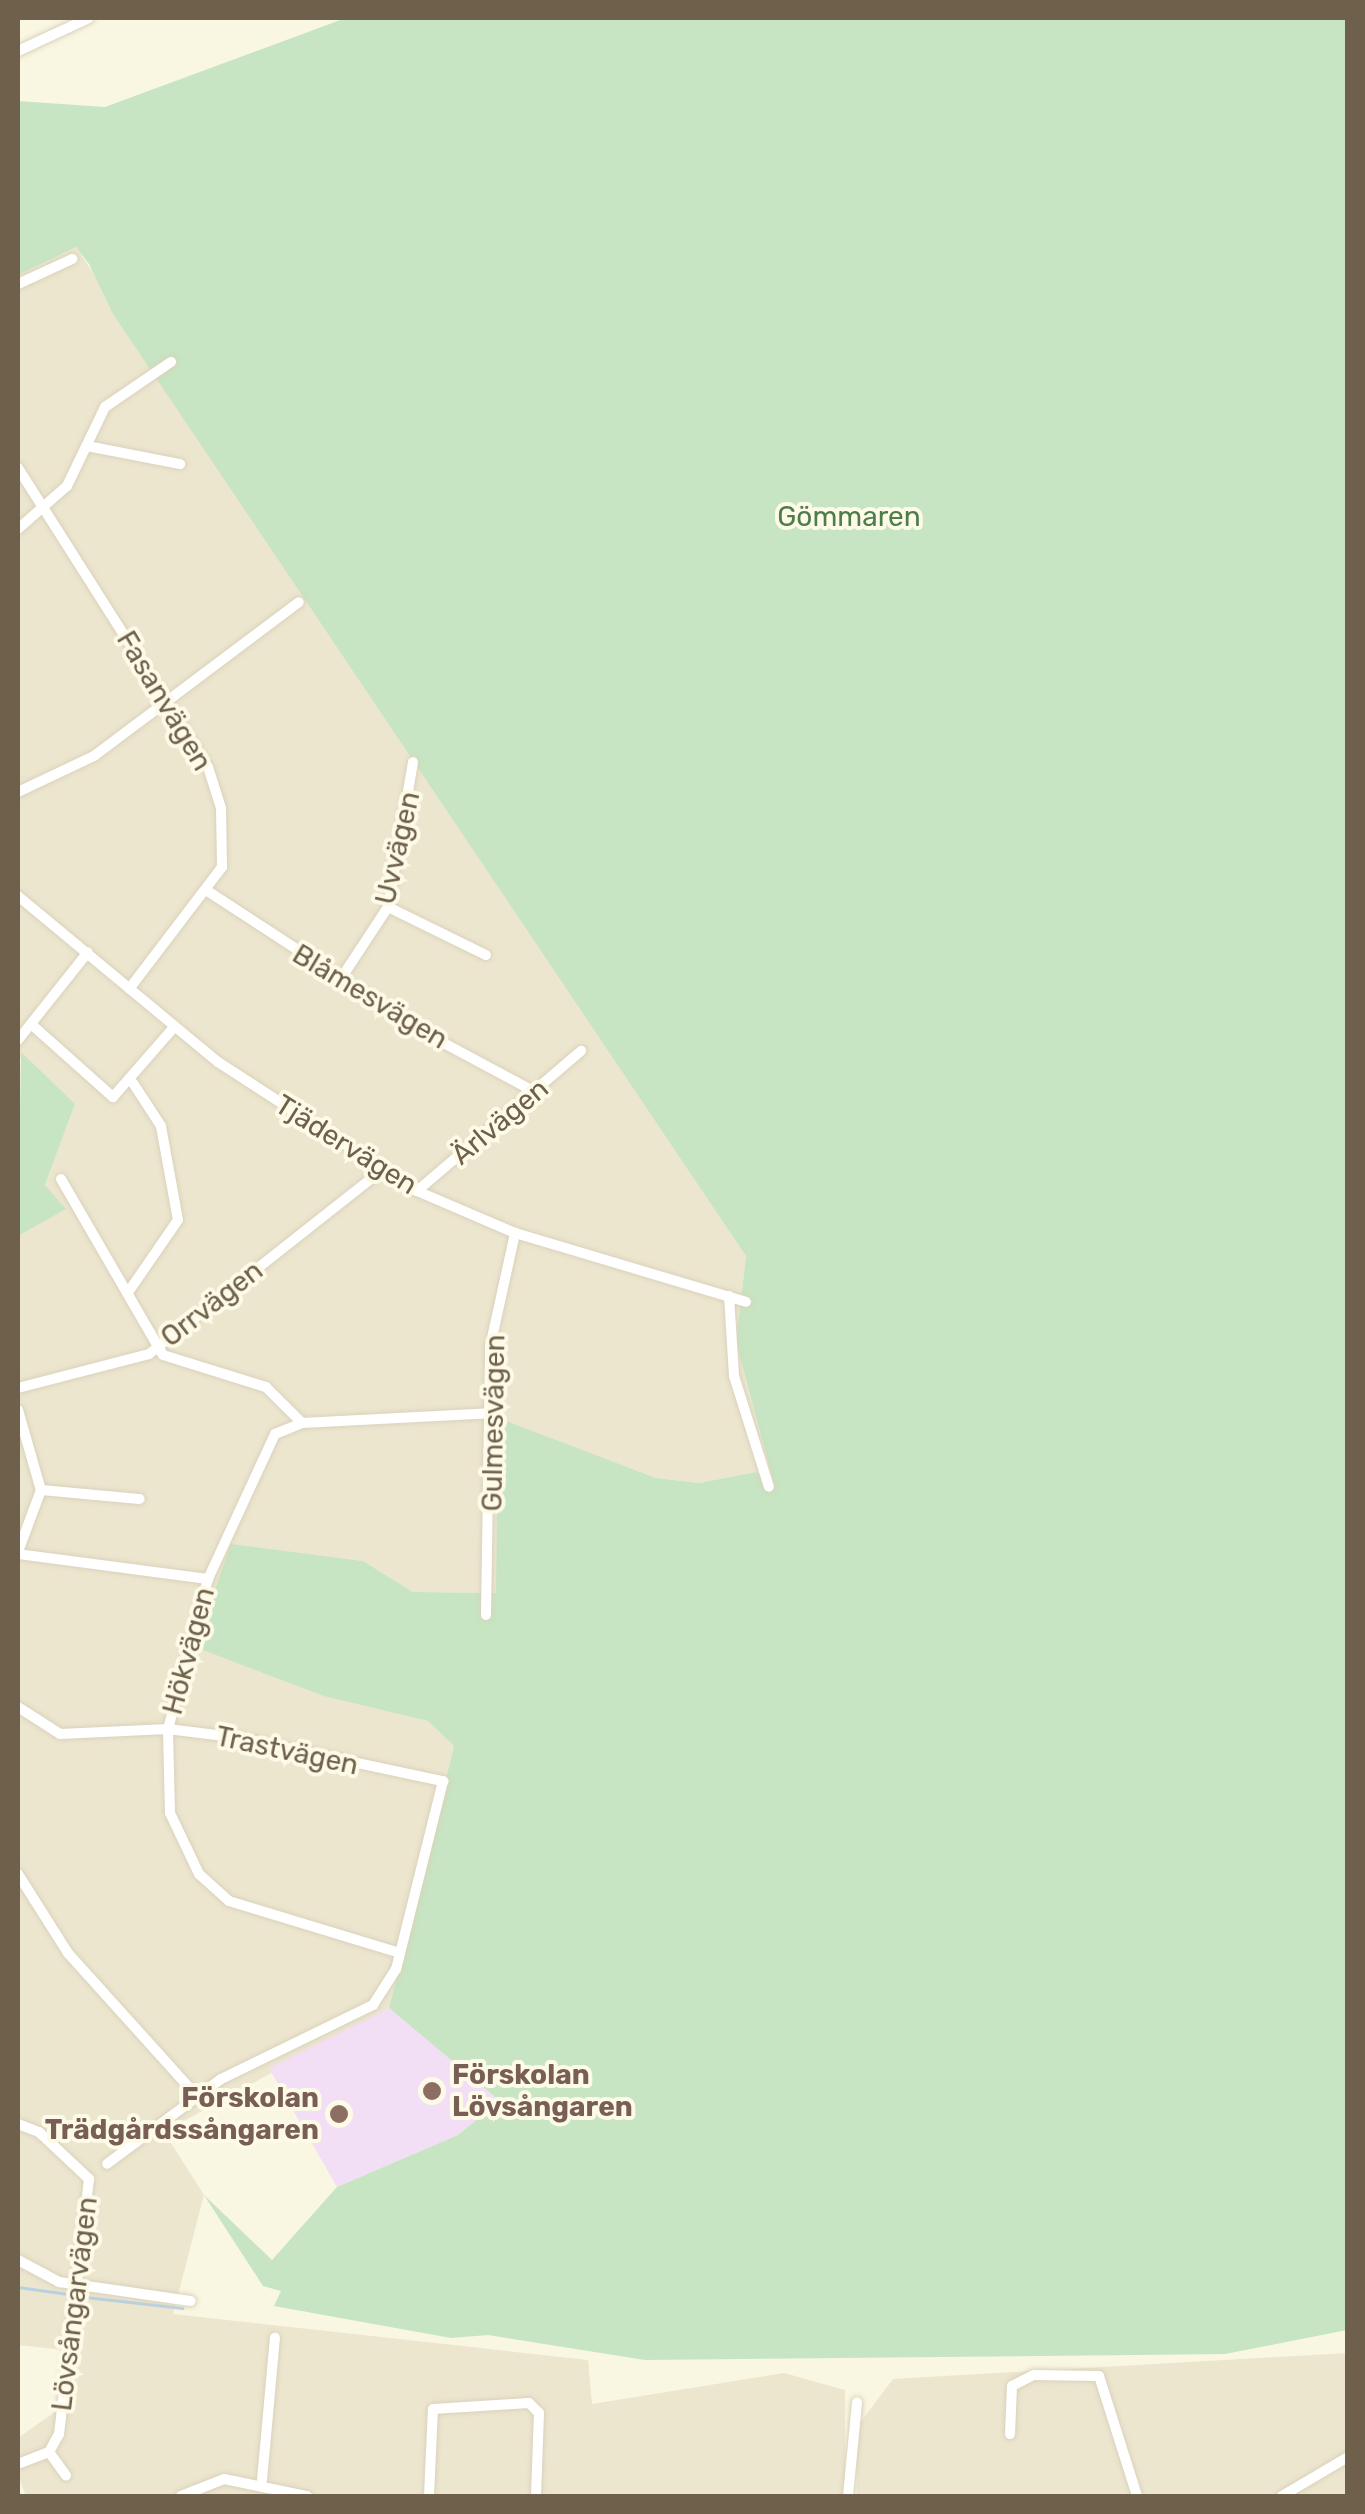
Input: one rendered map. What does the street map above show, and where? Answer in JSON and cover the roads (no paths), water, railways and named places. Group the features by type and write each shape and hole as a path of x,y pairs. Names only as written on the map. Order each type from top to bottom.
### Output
{"street":[{"path":"18,51 90,18"},
{"path":"18,284 72,259"},
{"path":"18,529 43,510 87,446 105,407 170,362"},
{"path":"87,446 180,464"},
{"name":"Fasanvägen","path":"18,468 167,700 221,808 226,856 209,892 130,989"},
{"path":"18,792 69,772 299,602"},
{"name":"Uvvägen","path":"340,980 388,906 413,762"},
{"name":"Blåmesvägen","path":"209,892 340,980 537,1093"},
{"name":"Tjädervägen","path":"18,896 174,1027 381,1171 417,1191 515,1233 746,1302"},
{"path":"388,906 486,956"},
{"path":"18,1040 88,952"},
{"path":"30,1024 106,1093 133,1082 174,1027"},
{"name":"Ärlvägen","path":"417,1191 537,1093 581,1051"},
{"path":"128,1291 178,1220 161,1126 133,1082"},
{"name":"Orrvägen","path":"18,1388 160,1346 381,1171"},
{"path":"60,1180 168,1359 266,1387 302,1423 490,1412"},
{"name":"Gulmesvägen","path":"486,1615 490,1347 515,1233"},
{"path":"729,1296 734,1376 768,1487"},
{"path":"18,1410 41,1490 18,1553 208,1579"},
{"name":"Hökvägen","path":"302,1423 261,1449 208,1579 168,1729 170,1812 199,1874 230,1901 400,1954"},
{"path":"41,1490 140,1499"},
{"name":"Trastvägen","path":"18,1707 60,1734 168,1729 442,1781"},
{"name":"Lövsångarvägen","path":"106,2164 196,2095 349,2024 388,1986 400,1954 442,1781"},
{"path":"18,1874 68,1953 196,2095"},
{"name":"Lövsångarvägen","path":"18,2124 40,2132 90,2179 59,2434 48,2452"},
{"path":"18,2260 80,2285 190,2301"},
{"path":"262,2480 275,2338"},
{"path":"1010,2434 1012,2386 1034,2375 1100,2376 1136,2496"},
{"path":"848,2496 857,2402"},
{"path":"429,2496 434,2409 530,2403 539,2412 536,2496"},
{"path":"18,2464 48,2452 66,2475"},
{"path":"1282,2496 1348,2457"},
{"path":"180,2496 224,2479 262,2480 307,2496"}],"waterway":[{"path":"18,2287 68,2294"},
{"path":"86,2297 182,2308"}],"place":[{"name":"Förskolan Lövsångaren","path":"432,2091"},
{"name":"Förskolan Trädgårdssångaren","path":"339,2114"}],"park label":[{"name":"Gömmaren","path":"849,517"}]}
